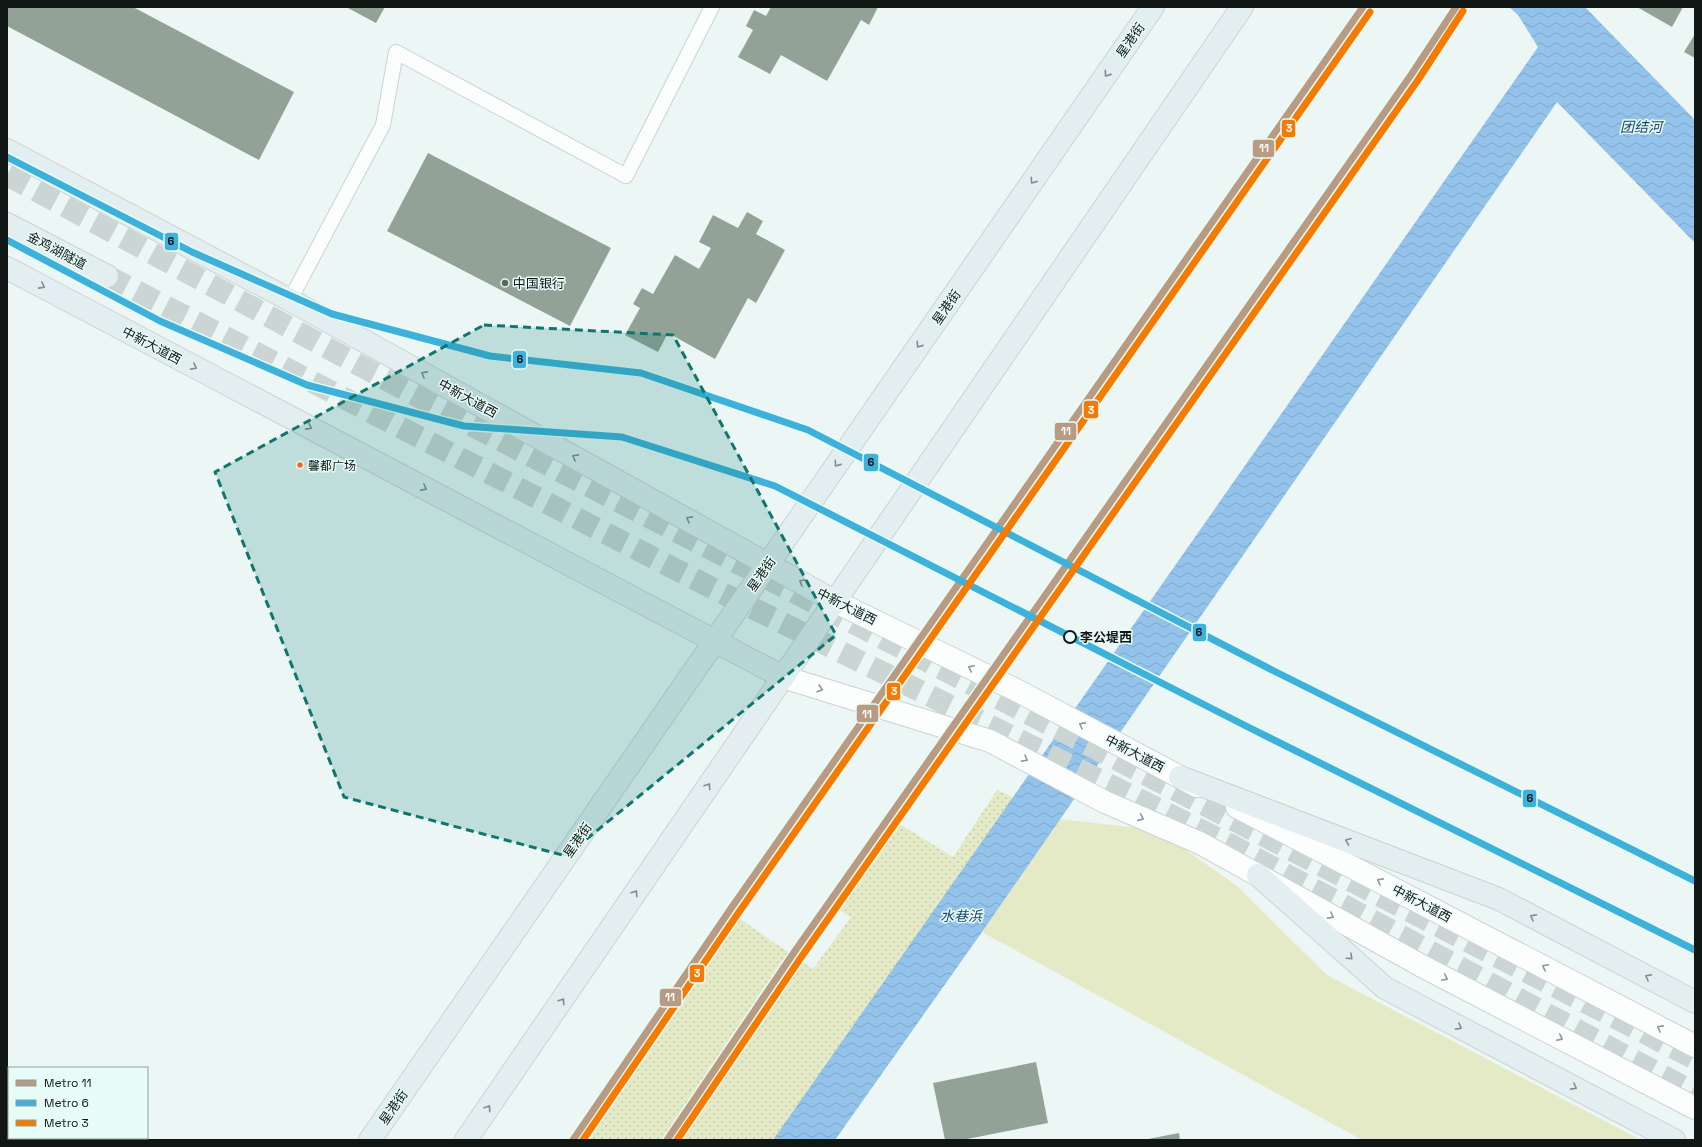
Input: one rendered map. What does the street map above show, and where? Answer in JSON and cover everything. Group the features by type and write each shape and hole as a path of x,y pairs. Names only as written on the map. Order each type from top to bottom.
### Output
{"main road":[{"name":"星港街","path":"370,1140 714,640 769,563 1153,7"},
{"path":"466,1140 836,602 1242,7"},
{"name":"中新大道西","path":"7,150 290,300 769,563 836,602"},
{"name":"金鸡湖隧道","path":"7,224 107,276"},
{"name":"中新大道西","path":"7,268 783,677"},
{"path":"1180,777 1499,899 1695,1002"},
{"path":"1258,876 1385,988 1674,1140"}],"street":[{"name":"中新大道西","path":"836,602 1018,691 1695,1046"},
{"name":"中新大道西","path":"783,677 990,741 1105,802 1200,844 1422,966 1695,1108"}],"lane":[{"path":"290,300 383,125 396,52 626,176 712,7"}],"highlighted area":[{"path":"484,325 673,335 836,635 566,856 344,797 215,472"}],"green space":[{"path":"997,790 1060,819 835,1140 571,1140 733,914 813,969 851,917 833,907 895,821 953,857"},
{"path":"1060,819 1138,828 1179,845 1237,886 1327,975 1641,1140 1362,1140 982,932"}],"water":[{"name":"水巷浜","path":"1509,7 1585,7 1695,120 1695,243 1557,102 982,932 835,1140 773,1140 1538,47 1518,15"}],"building":[{"path":"7,7 133,7 294,92 259,160 7,26"},
{"path":"346,7 385,7 376,23"},
{"path":"771,7 878,7 869,25 861,20 827,81 781,55 770,74 738,57 753,30 746,26 754,10 766,16"},
{"path":"1637,7 1683,7 1672,27"},
{"path":"1695,34 1695,58 1684,52"},
{"path":"428,153 611,248 570,326 387,231"},
{"path":"747,212 763,221 756,234 785,250 756,303 748,298 715,359 668,333 658,352 625,335 640,308 633,304 642,288 653,294 675,255 699,269 711,248 699,242 713,215 738,228"},
{"path":"1036,1062 1048,1123 962,1140 945,1140 933,1083"},
{"path":"1179,1133 1180,1140 1148,1140 1148,1139"}],"tunnel":[{"path":"7,175 448,413 1695,1059"},
{"path":"107,276 710,587 1231,845 1695,1093"}],"metro line":[{"name":"11","path":"573,1140 732,907 1363,7"},
{"name":"11","path":"667,1140 795,951 1411,75 1456,7"},
{"name":"3","path":"677,1140 802,956 1418,80 1463,11"},
{"name":"3","path":"583,1140 739,912 1370,12"},
{"name":"6","path":"7,157 192,252 332,314 490,356 641,373 808,430 1274,671 1695,881"},
{"name":"6","path":"7,240 160,321 307,385 464,426 622,437 775,486 1246,726 1695,950"}],"place":[{"name":"中国银行","path":"505,283"},
{"name":"馨都广场","path":"300,465"},
{"name":"李公堤西","path":"1070,637"}],"water label":[{"name":"团结河","path":"1641,127"}]}
